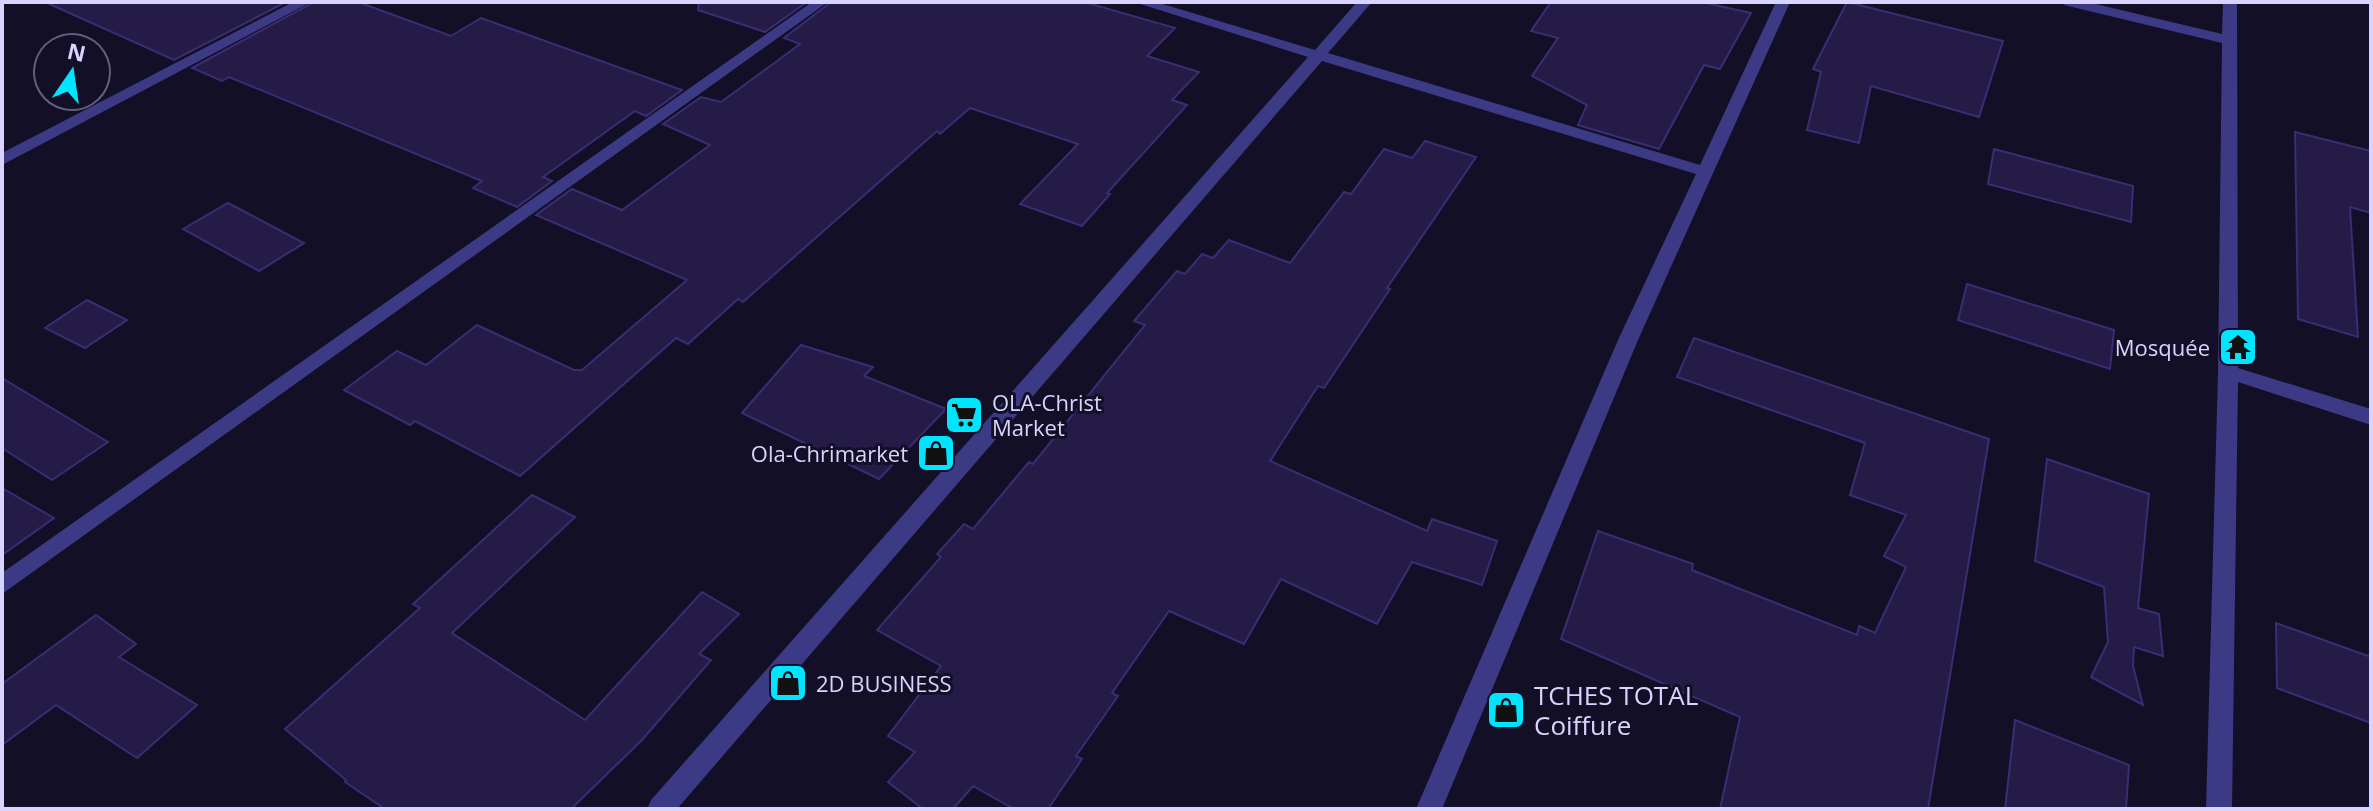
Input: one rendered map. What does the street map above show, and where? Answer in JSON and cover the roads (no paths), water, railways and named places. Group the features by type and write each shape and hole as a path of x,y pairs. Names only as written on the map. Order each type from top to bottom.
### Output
{"street":[{"path":"2,160 304,2"},
{"path":"2,585 821,2"},
{"path":"1141,2 1703,171"},
{"path":"660,809 1365,2"},
{"path":"1429,809 1628,340 1783,2"},
{"path":"2069,2 2230,40"},
{"path":"2219,809 2228,372 2230,2"},
{"path":"2228,372 2371,417"}],"place":[{"name":"Mosquée","path":"2238,347"},
{"name":"OLA-Christ Market","path":"964,415"},
{"name":"Ola-Chrimarket","path":"936,453"},
{"name":"2D BUSINESS","path":"788,683"},
{"name":"TCHES TOTAL Coiffure","path":"1506,710"}]}
